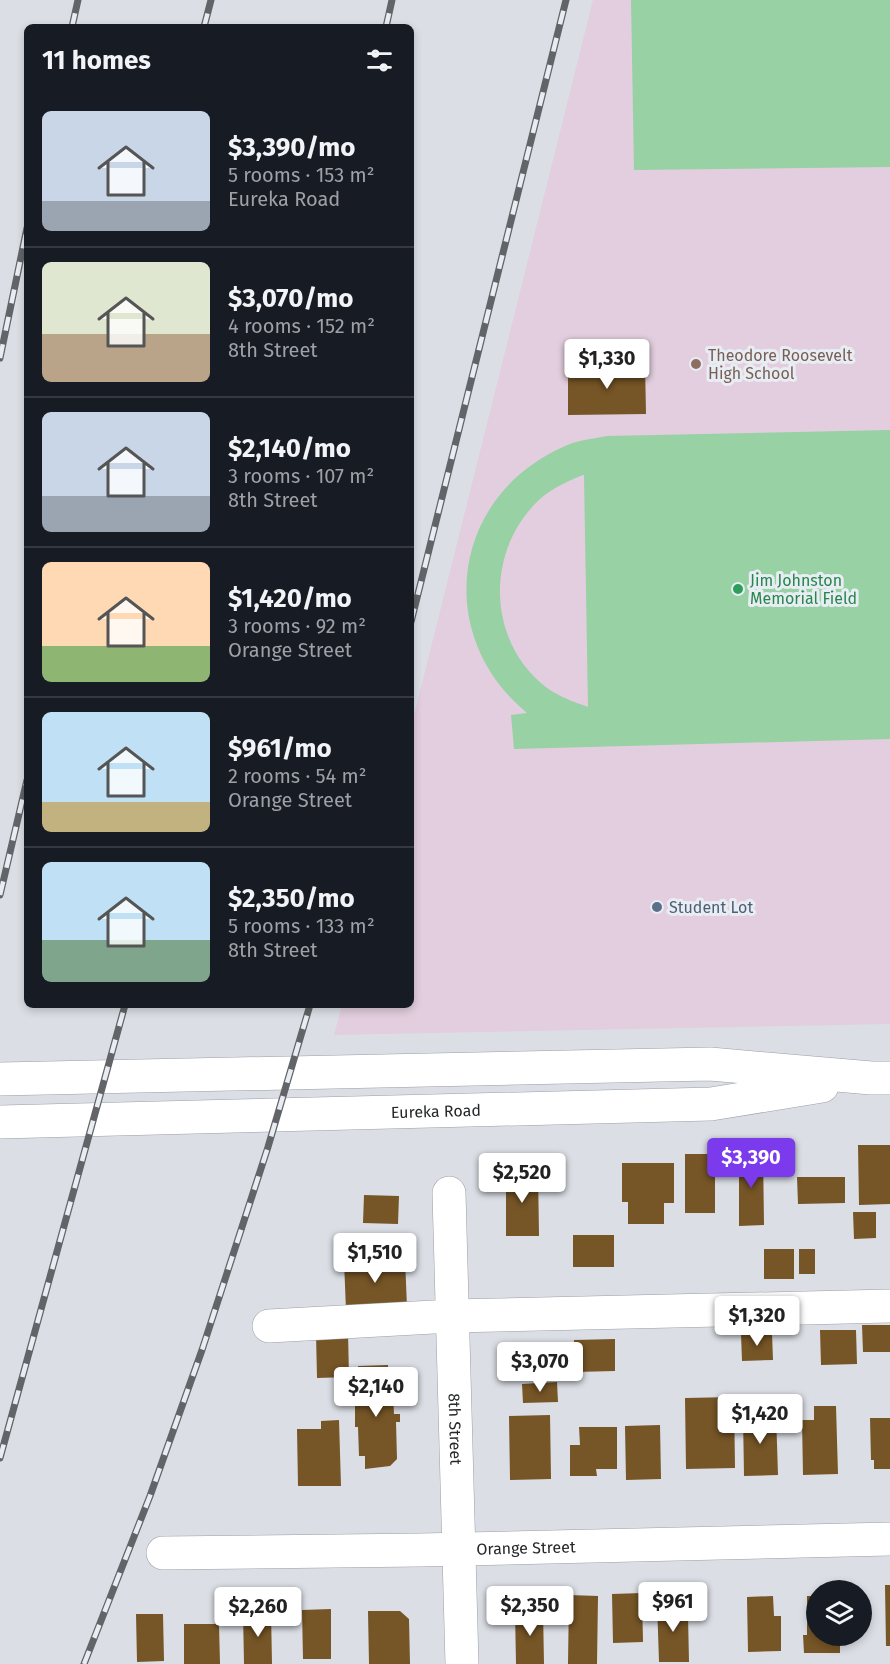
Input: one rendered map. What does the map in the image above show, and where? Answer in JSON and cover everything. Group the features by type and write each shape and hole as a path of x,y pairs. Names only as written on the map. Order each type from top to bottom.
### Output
{"main road":[{"name":"Eureka Road","path":"0,1079 710,1064 881,1078"},
{"name":"Eureka Road","path":"0,1122 711,1104 881,1078"},
{"name":"8th Street","path":"449,1193 457,1549 462,1664"},
{"path":"268,1326 452,1316 890,1306"},
{"name":"Orange Street","path":"163,1553 890,1539"}],"shaded area":[{"name":"Theodore Roosevelt High School","path":"593,0 890,0 890,1024 334,1035 341,1008 414,1008 414,715"}],"green space":[{"path":"631,0 890,0 890,167 634,170"},
{"name":"Jim Johnston Memorial Field","path":"890,430 890,739 514,749 511,715 527,713 497,681 477,646 468,608 468,570 478,533 497,499 525,470 563,447 579,441 607,436","holes":["584,475 588,707 547,688 528,670 514,648 504,625 500,600 501,575 507,550 517,527 533,506 550,491"]}],"building":[{"path":"645,364 646,414 568,415 568,365"},
{"path":"858,1145 890,1145 890,1204 859,1205"},
{"path":"739,1153 763,1153 764,1225 739,1226"},
{"path":"685,1154 715,1154 715,1213 685,1213"},
{"path":"622,1163 674,1163 674,1203 664,1203 664,1224 628,1224 628,1202 622,1202"},
{"path":"538,1171 539,1236 506,1236 506,1172"},
{"path":"797,1177 845,1177 845,1203 798,1204"},
{"path":"364,1195 399,1196 398,1224 363,1223"},
{"path":"853,1212 876,1212 876,1238 854,1239"},
{"path":"573,1235 614,1235 614,1267 573,1267"},
{"path":"764,1249 794,1249 794,1279 764,1279"},
{"path":"799,1249 815,1249 815,1274 799,1274"},
{"path":"405,1259 407,1307 346,1310 344,1261"},
{"path":"862,1325 890,1325 890,1352 863,1352"},
{"path":"820,1330 856,1330 857,1364 821,1365"},
{"path":"348,1332 349,1377 317,1378 316,1333"},
{"path":"772,1333 773,1360 742,1361 741,1334"},
{"path":"615,1339 615,1371 575,1372 574,1340"},
{"path":"388,1365 388,1395 393,1395 394,1414 400,1414 400,1422 396,1422 397,1459 390,1466 365,1469 365,1456 359,1456 358,1427 355,1427 355,1399 359,1399 358,1366"},
{"path":"557,1382 558,1402 523,1403 522,1384"},
{"path":"734,1397 735,1468 686,1469 685,1398"},
{"path":"814,1406 836,1406 838,1474 803,1475 802,1420 814,1420"},
{"path":"776,1413 778,1475 744,1476 743,1414"},
{"path":"550,1415 551,1479 510,1480 509,1416"},
{"path":"870,1418 890,1418 890,1469 874,1469 874,1460 871,1460"},
{"path":"339,1420 341,1486 298,1486 297,1429 321,1429 321,1421"},
{"path":"660,1425 661,1479 626,1480 625,1426"},
{"path":"579,1427 617,1427 617,1469 596,1469 597,1476 570,1476 570,1445 580,1445"},
{"path":"885,1585 890,1585 890,1646 886,1646"},
{"path":"642,1593 643,1642 613,1643 612,1594"},
{"path":"569,1595 598,1596 597,1664 568,1664"},
{"path":"773,1596 774,1616 781,1616 781,1651 748,1652 747,1597"},
{"path":"682,1601 682,1615 688,1615 689,1662 659,1662 657,1602"},
{"path":"331,1609 331,1659 303,1659 302,1610"},
{"path":"543,1610 544,1664 516,1664 515,1611"},
{"path":"368,1611 400,1611 409,1619 410,1664 369,1664"},
{"path":"243,1612 271,1612 272,1664 244,1664"},
{"path":"136,1614 163,1614 164,1661 137,1662"},
{"path":"184,1624 219,1624 220,1664 184,1664"},
{"path":"803,1635 806,1635 806,1646 840,1646 840,1653 804,1653"}],"railway":[{"path":"73,24 78,0"},
{"path":"205,24 211,0"},
{"path":"387,24 392,0"},
{"path":"414,610 566,0"},
{"path":"0,358 24,242"},
{"path":"0,895 24,793"},
{"path":"0,1458 124,1008"},
{"path":"84,1664 150,1496 202,1350 268,1147 309,1008"}],"place":[{"name":"Theodore Roosevelt High School","path":"696,364"},
{"name":"Jim Johnston Memorial Field","path":"738,589"},
{"name":"Student Lot","path":"657,907"}]}
